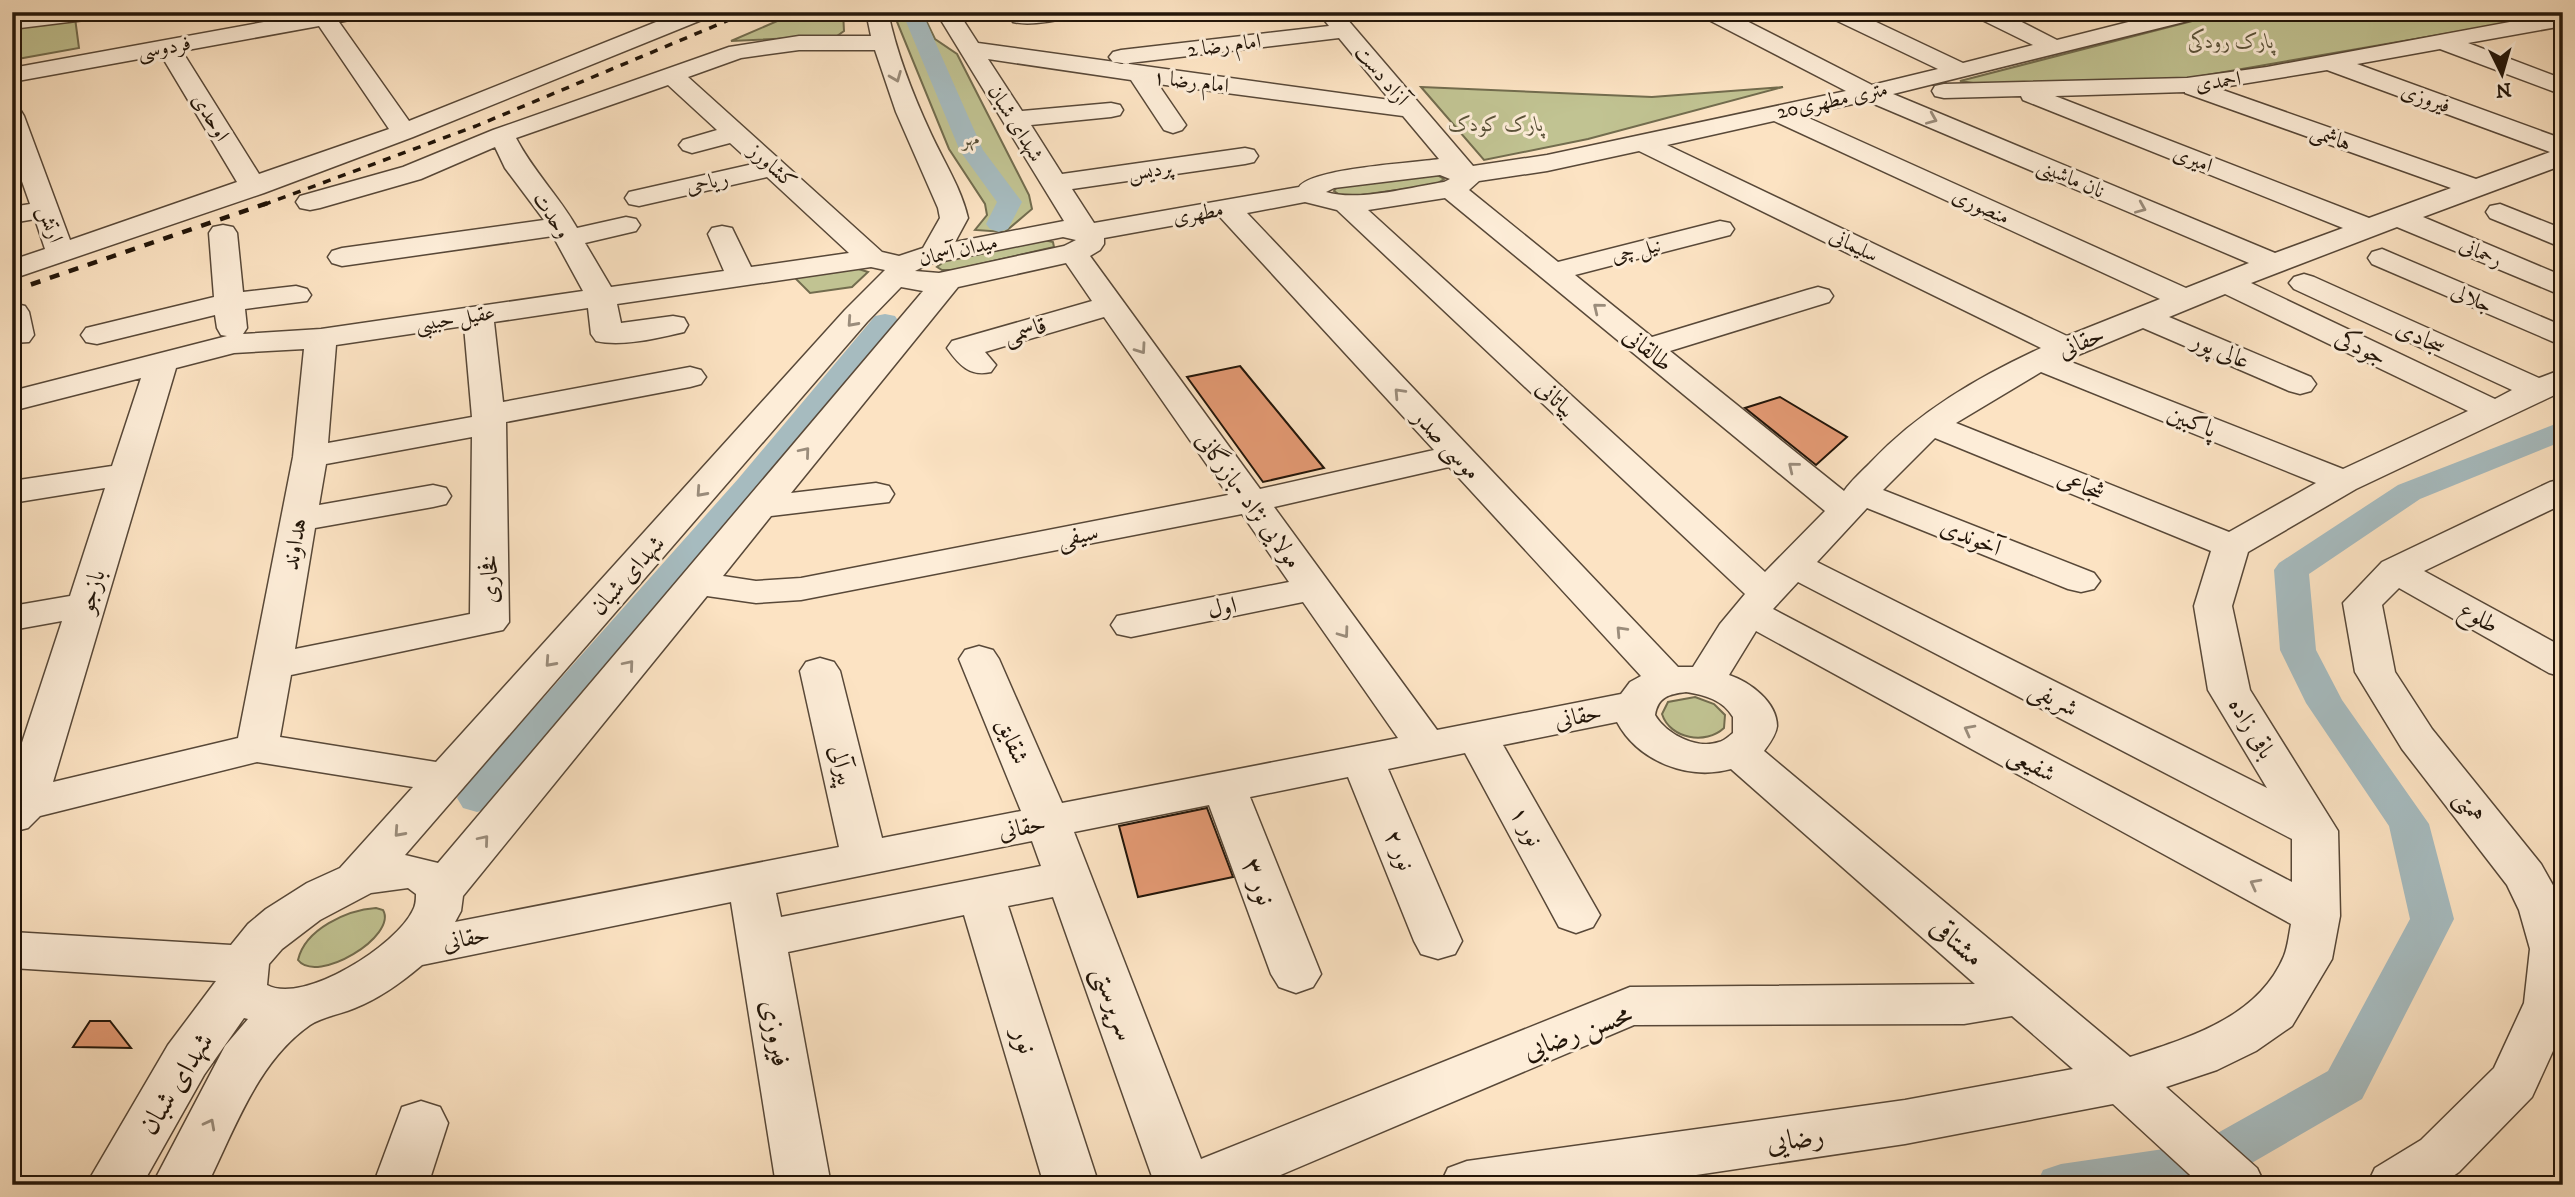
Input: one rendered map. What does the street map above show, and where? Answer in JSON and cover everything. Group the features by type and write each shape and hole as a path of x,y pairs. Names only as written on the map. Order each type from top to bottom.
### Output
{"street":[{"path":"12,22 93,12"},
{"name":"فردوسی","path":"12,66 318,15 357,12"},
{"path":"12,270 404,132 657,19 701,12"},
{"path":"12,950 243,974 250,1000 272,1007 299,1006 329,997 386,968 409,949 427,929 438,910 440,892 760,507 941,267 954,218 950,199 922,142 882,43 877,12"},
{"name":"شهدای شبان","path":"947,12 1054,183 1079,243"},
{"path":"1021,17 1064,12"},
{"name":"آزاد دست","path":"1329,12 1435,137 1458,182"},
{"name":"نان ماشینی","path":"1711,12 1869,93 2274,263"},
{"path":"1837,12 1961,71"},
{"path":"1984,12 2056,48"},
{"path":"2505,12 2539,24"},
{"name":"20متری مطهری","path":"1345,203 1458,182 1869,93 2193,13"},
{"path":"318,15 404,132"},
{"name":"فردوسی","path":"12,75 168,47 318,15"},
{"path":"2097,18 2123,30"},
{"name":"احمدی","path":"1869,93 2187,85 2267,74 2563,19"},
{"name":"امام رضا 2","path":"1062,64 1158,44 1345,31"},
{"path":"2443,41 2563,88"},
{"path":"310,202 412,173 502,135 737,52 770,45 882,43"},
{"name":"اوحدی","path":"168,47 254,187"},
{"name":"امام رضا ۱","path":"970,49 1062,64 1412,110"},
{"name":"فیروزی","path":"2328,62 2563,148"},
{"path":"1139,74 1172,125"},
{"name":"کشاورز","path":"671,75 891,266"},
{"name":"هاشمی","path":"2187,85 2476,188"},
{"name":"امیری","path":"2017,89 2384,222"},
{"path":"1261,90 1284,121"},
{"path":"1014,119 1111,110"},
{"name":"منصوری","path":"1775,112 2187,300"},
{"name":"ارتش","path":"12,116 61,253"},
{"path":"692,145 737,134"},
{"name":"وحدت","path":"502,135 518,168 551,207 600,296 607,334 673,325"},
{"path":"1406,171 1427,153 1435,137"},
{"name":"سلیمانی","path":"1643,143 2052,354"},
{"name":"پردیس","path":"1054,183 1245,156"},
{"name":"حقانی","path":"409,949 1426,747 1669,689 1719,652 1770,590 1853,501 1931,425 2052,354 2274,263 2563,156"},
{"name":"ریاحی","path":"651,188 774,167"},
{"path":"1345,203 1322,201 1310,193 1312,188 1328,181 1442,167 1458,182"},
{"name":"طالقانی","path":"1458,182 1553,272 1647,348 1853,501"},
{"name":"مطهری","path":"1079,243 1227,208 1310,193"},
{"path":"12,195 43,199"},
{"path":"12,215 43,199"},
{"name":"بیاتانی","path":"1345,203 1770,590"},
{"name":"موسی صدر","path":"1227,208 1457,455 1669,689"},
{"path":"2500,212 2563,240"},
{"name":"رحمانی","path":"2384,222 2563,287"},
{"path":"342,257 466,238 626,225"},
{"name":"نیل چی","path":"1553,272 1720,229"},
{"path":"223,233 233,344"},
{"path":"722,234 741,276"},
{"name":"میدان آسمان","path":"891,266 913,282 941,267 1079,243"},
{"name":"مولایی نژاد -بازرگانی","path":"1079,243 1110,306 1426,747"},
{"name":"جلالی","path":"2382,258 2563,337"},
{"name":"شهدای شبان","path":"113,1185 186,1060 243,974 259,944 278,924 311,902 356,880 856,316 891,266"},
{"name":"عقیل حبیبی","path":"12,401 162,360 233,344 321,338 741,276 891,266"},
{"name":"جودکی","path":"2227,283 2494,411"},
{"name":"سجادی","path":"2304,283 2550,385"},
{"path":"97,335 230,302 296,295"},
{"path":"1647,348 1818,296"},
{"name":"قاسمی","path":"980,365 963,348 1110,306"},
{"name":"فخاری","path":"272,666 489,622 488,420 478,315"},
{"name":"عالی پور","path":"2142,316 2300,384"},
{"name":"هداوند","path":"257,748 310,457 321,338"},
{"name":"پاکبین","path":"2052,354 2344,482"},
{"name":"بازجو","path":"16,809 87,605 162,360"},
{"path":"310,457 690,377"},
{"path":"2231,545 2344,482 2550,385"},
{"name":"شجاعی","path":"1931,425 2231,545"},
{"name":"سیفی","path":"697,583 755,592 801,589 1250,502 1457,455"},
{"path":"12,492 127,474"},
{"path":"760,507 876,494"},
{"path":"298,520 433,496"},
{"name":"همتی","path":"2394,1185 2441,1156 2514,1082 2549,1003 2554,949 2543,909 2525,876 2417,739 2375,672 2362,603 2396,570 2559,496"},
{"name":"آخوندی","path":"1853,501 2081,581"},
{"name":"باقی زاده","path":"2231,545 2213,606 2229,690 2315,831"},
{"name":"طلوع","path":"2396,570 2563,664"},
{"name":"اول","path":"1131,625 1312,589"},
{"name":"شریفی","path":"1770,590 2315,831"},
{"name":"شفیعی","path":"1770,590 2316,916"},
{"path":"12,618 87,605"},
{"name":"شقایق","path":"979,659 1048,822"},
{"name":"پیرآلی","path":"820,671 864,858"},
{"path":"1669,689 1739,696 1750,707 1755,719 1755,731 1749,742 1737,751 1723,756 1690,756 1658,745 1638,726 1634,715 1669,689"},
{"name":"نور ۱","path":"1477,736 1576,915"},
{"path":"16,809 257,748 447,778"},
{"name":"مشتاقی","path":"1737,751 2179,1130 2238,1185"},
{"name":"نور ۲","path":"1362,760 1438,941"},
{"name":"نور ۳","path":"1224,787 1296,974"},
{"name":"سرپرستی","path":"1048,822 1183,1185"},
{"path":"2122,1081 2199,1055 2238,1037 2274,1012 2308,959 2316,916 2315,831"},
{"path":"356,880 384,873 410,871 430,878 440,892"},
{"path":"761,939 1069,877"},
{"name":"فیروزی","path":"751,881 804,1185"},
{"name":"نور","path":"981,895 1072,1185"},
{"name":"محسن رضایی","path":"1199,1185 1630,1006 1964,1005 2022,995"},
{"name":"شهدای شبان","path":"179,1185 243,1061 263,1036 299,1006"},
{"name":"رضایی","path":"1467,1185 1905,1122 2122,1081"},
{"path":"400,1185 421,1123"}],"green space":[{"path":"798,12 843,12 844,31 837,36 731,41"},
{"name":"مهر","path":"893,12 922,12 935,39 957,54 1029,195 1032,209 1005,232 975,230 987,215 985,204 949,149"},
{"name":"پارک رودکی","path":"2227,12 2486,12 2514,22 2184,79 1986,85 1960,81"},
{"path":"75,18 79,48 12,60 12,25"},
{"name":"پارک کودک","path":"1421,87 1652,97 1783,87 1588,139 1484,160"},
{"path":"1437,175 1444,179 1435,185 1353,196 1340,195 1334,191 1338,186"},
{"path":"1044,240 1053,242 1054,247 954,270 937,267 946,260"},
{"path":"846,265 868,272 852,287 810,293 796,279 802,271"},
{"path":"1695,697 1714,704 1725,715 1724,728 1708,736 1689,737 1680,734 1666,722 1662,714 1668,702"},
{"path":"376,908 383,910 384,921 379,932 353,954 321,966 308,966 298,960 302,949 318,930 340,917"}],"building":[{"path":"1240,366 1324,468 1263,482 1187,377"},
{"path":"1780,397 1847,437 1816,465 1745,408"},
{"path":"1207,808 1233,877 1138,897 1119,826"},
{"path":"90,1021 110,1021 131,1048 73,1047"}],"waterway":[{"path":"912,12 972,151 1010,202 999,224"},
{"path":"477,798 749,486 885,322"},
{"path":"2061,1185 2207,1164 2345,1085 2432,919 2409,824 2325,703 2298,650 2291,570 2409,492 2563,430"}],"railway":[{"path":"263,205 476,126 748,12"},
{"path":"12,291 268,203"}]}
